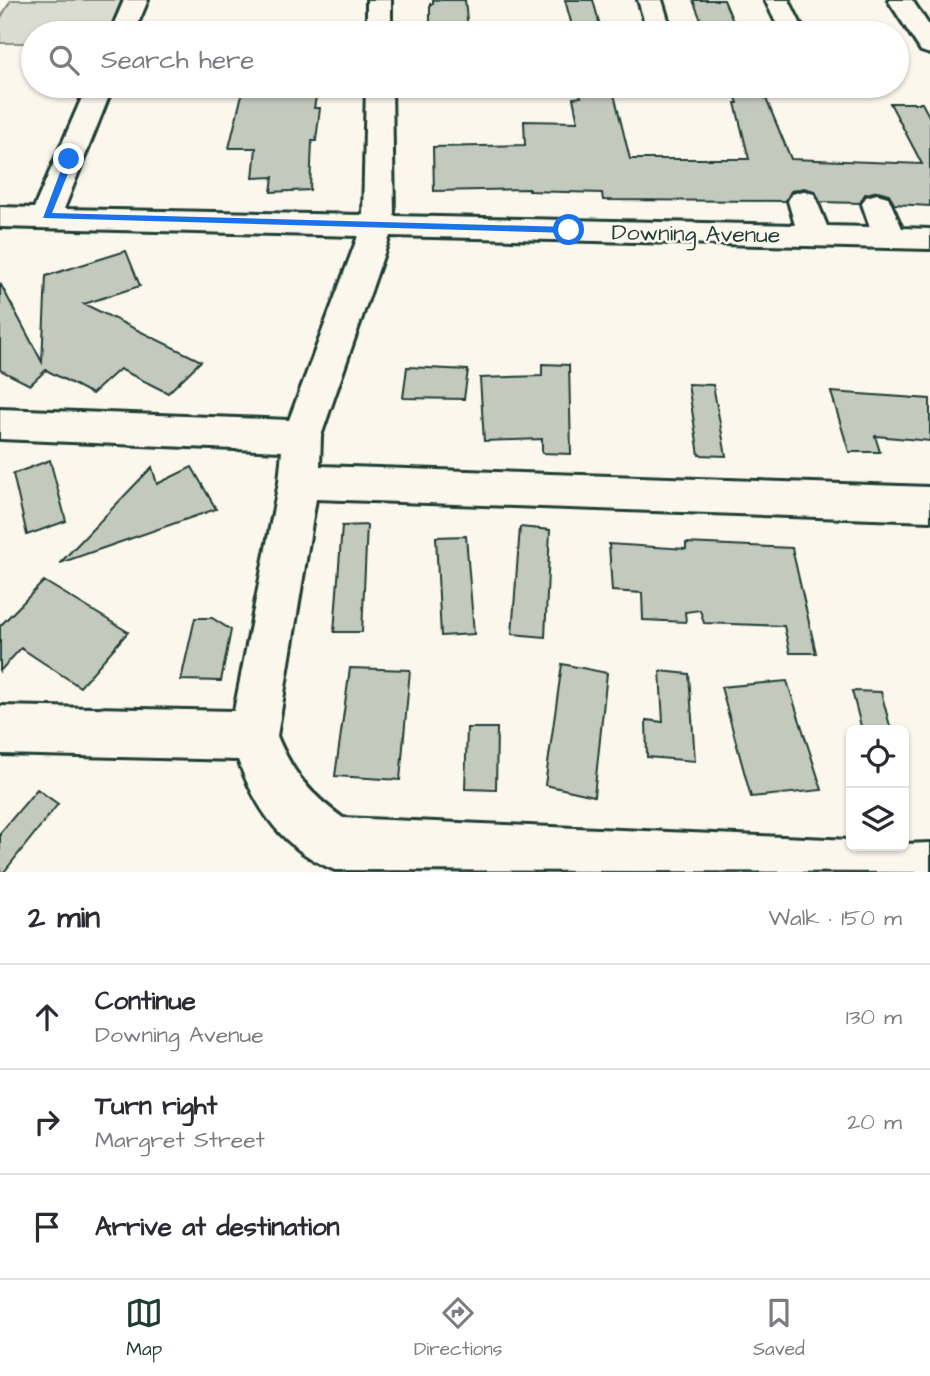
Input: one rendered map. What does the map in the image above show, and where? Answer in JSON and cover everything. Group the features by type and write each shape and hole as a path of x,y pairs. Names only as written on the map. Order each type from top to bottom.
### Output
{"street":[{"path":"127,21 136,0"},
{"path":"379,0 379,21"},
{"path":"650,0 656,21"},
{"path":"777,0 787,21"},
{"path":"900,0 930,46"},
{"path":"46,216 95,98"},
{"path":"379,98 378,225 302,436 299,482 253,736 269,776 296,815 335,845 930,870"},
{"path":"803,201 814,236"},
{"path":"877,204 890,238"},
{"name":"Downing Avenue","path":"0,217 930,239"},
{"path":"0,424 302,436"},
{"path":"299,482 930,504"},
{"path":"0,730 253,736"}],"shaded area":[{"path":"11,0 122,0 113,21 21,21 21,43 0,43 0,19"}],"building":[{"path":"433,0 465,0 467,21 430,21 430,4 433,4"},
{"path":"565,0 593,0 599,21 571,21"},
{"path":"693,0 724,0 733,21 701,21"},
{"path":"241,98 316,98 314,108 320,108 316,141 312,141 310,190 271,192 273,177 253,178 256,148 229,148"},
{"path":"573,98 615,98 630,159 749,159 735,103 738,103 736,98 766,98 791,159 922,164 890,103 922,103 930,118 930,206 894,204 889,194 878,191 865,194 860,203 820,202 815,191 804,188 791,191 786,201 603,200 602,193 529,189 434,191 433,147 525,145 524,121 578,122"},
{"path":"126,251 140,286 84,304 201,361 168,393 120,369 92,394 46,370 30,385 0,370 0,283 42,362 46,276"},
{"path":"542,364 569,365 571,454 542,453 542,439 484,441 480,378 542,376"},
{"path":"407,367 468,370 464,399 403,398"},
{"path":"688,384 713,385 726,456 699,455"},
{"path":"831,392 930,399 930,441 875,436 880,452 849,452"},
{"path":"50,460 66,521 27,535 13,474"},
{"path":"152,467 157,484 192,467 216,509 60,563"},
{"path":"367,525 362,632 334,632 342,526"},
{"path":"520,527 550,530 545,637 512,634"},
{"path":"466,536 474,634 441,636 436,537"},
{"path":"686,543 792,548 816,653 790,653 784,626 704,623 700,610 685,612 686,622 643,620 642,593 612,591 609,544 686,549"},
{"path":"44,581 128,632 80,687 21,648 0,671 0,626"},
{"path":"195,618 212,618 231,630 221,681 181,680"},
{"path":"562,664 607,673 594,796 545,785"},
{"path":"350,668 410,670 400,780 335,776"},
{"path":"660,671 689,674 695,761 647,757 646,720 663,722"},
{"path":"787,681 822,790 751,797 721,687"},
{"path":"852,691 881,692 890,725 861,725"},
{"path":"467,728 497,728 496,790 465,789"},
{"path":"37,789 58,804 4,872 0,872 0,833"}],"route":[{"path":"69,159 46,216 569,230"}]}
